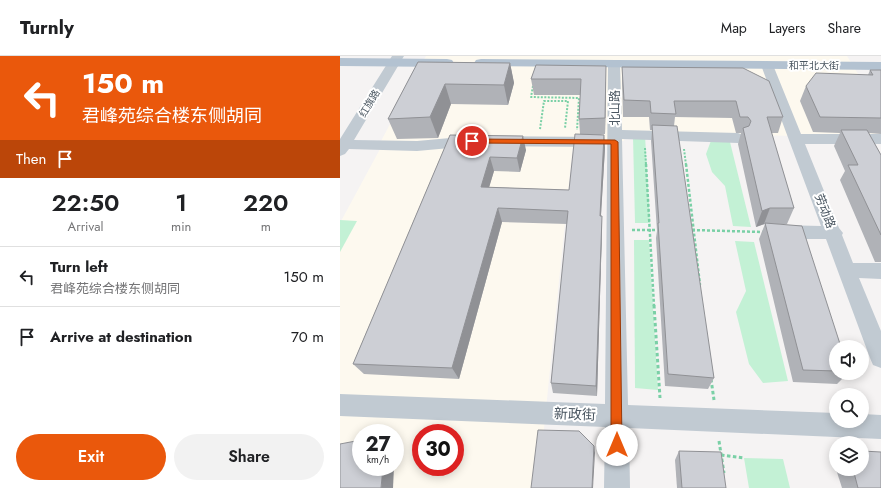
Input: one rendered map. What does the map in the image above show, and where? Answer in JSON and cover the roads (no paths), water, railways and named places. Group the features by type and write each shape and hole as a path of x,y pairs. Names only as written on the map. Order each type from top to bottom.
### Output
{"main road":[{"name":"和平北大街","path":"340,62 396,59 462,63 881,66"}],"street":[{"name":"红旗路","path":"342,148 396,59"},
{"name":"北山路","path":"614,64 617,488"},
{"name":"劳动路","path":"767,65 834,233 881,358"},
{"path":"342,148 417,146 472,141 615,138 644,135 738,138"},
{"path":"797,139 881,139"},
{"path":"764,232 834,233"},
{"path":"848,270 881,271"},
{"name":"新政街","path":"340,405 716,419 881,427"}]}
